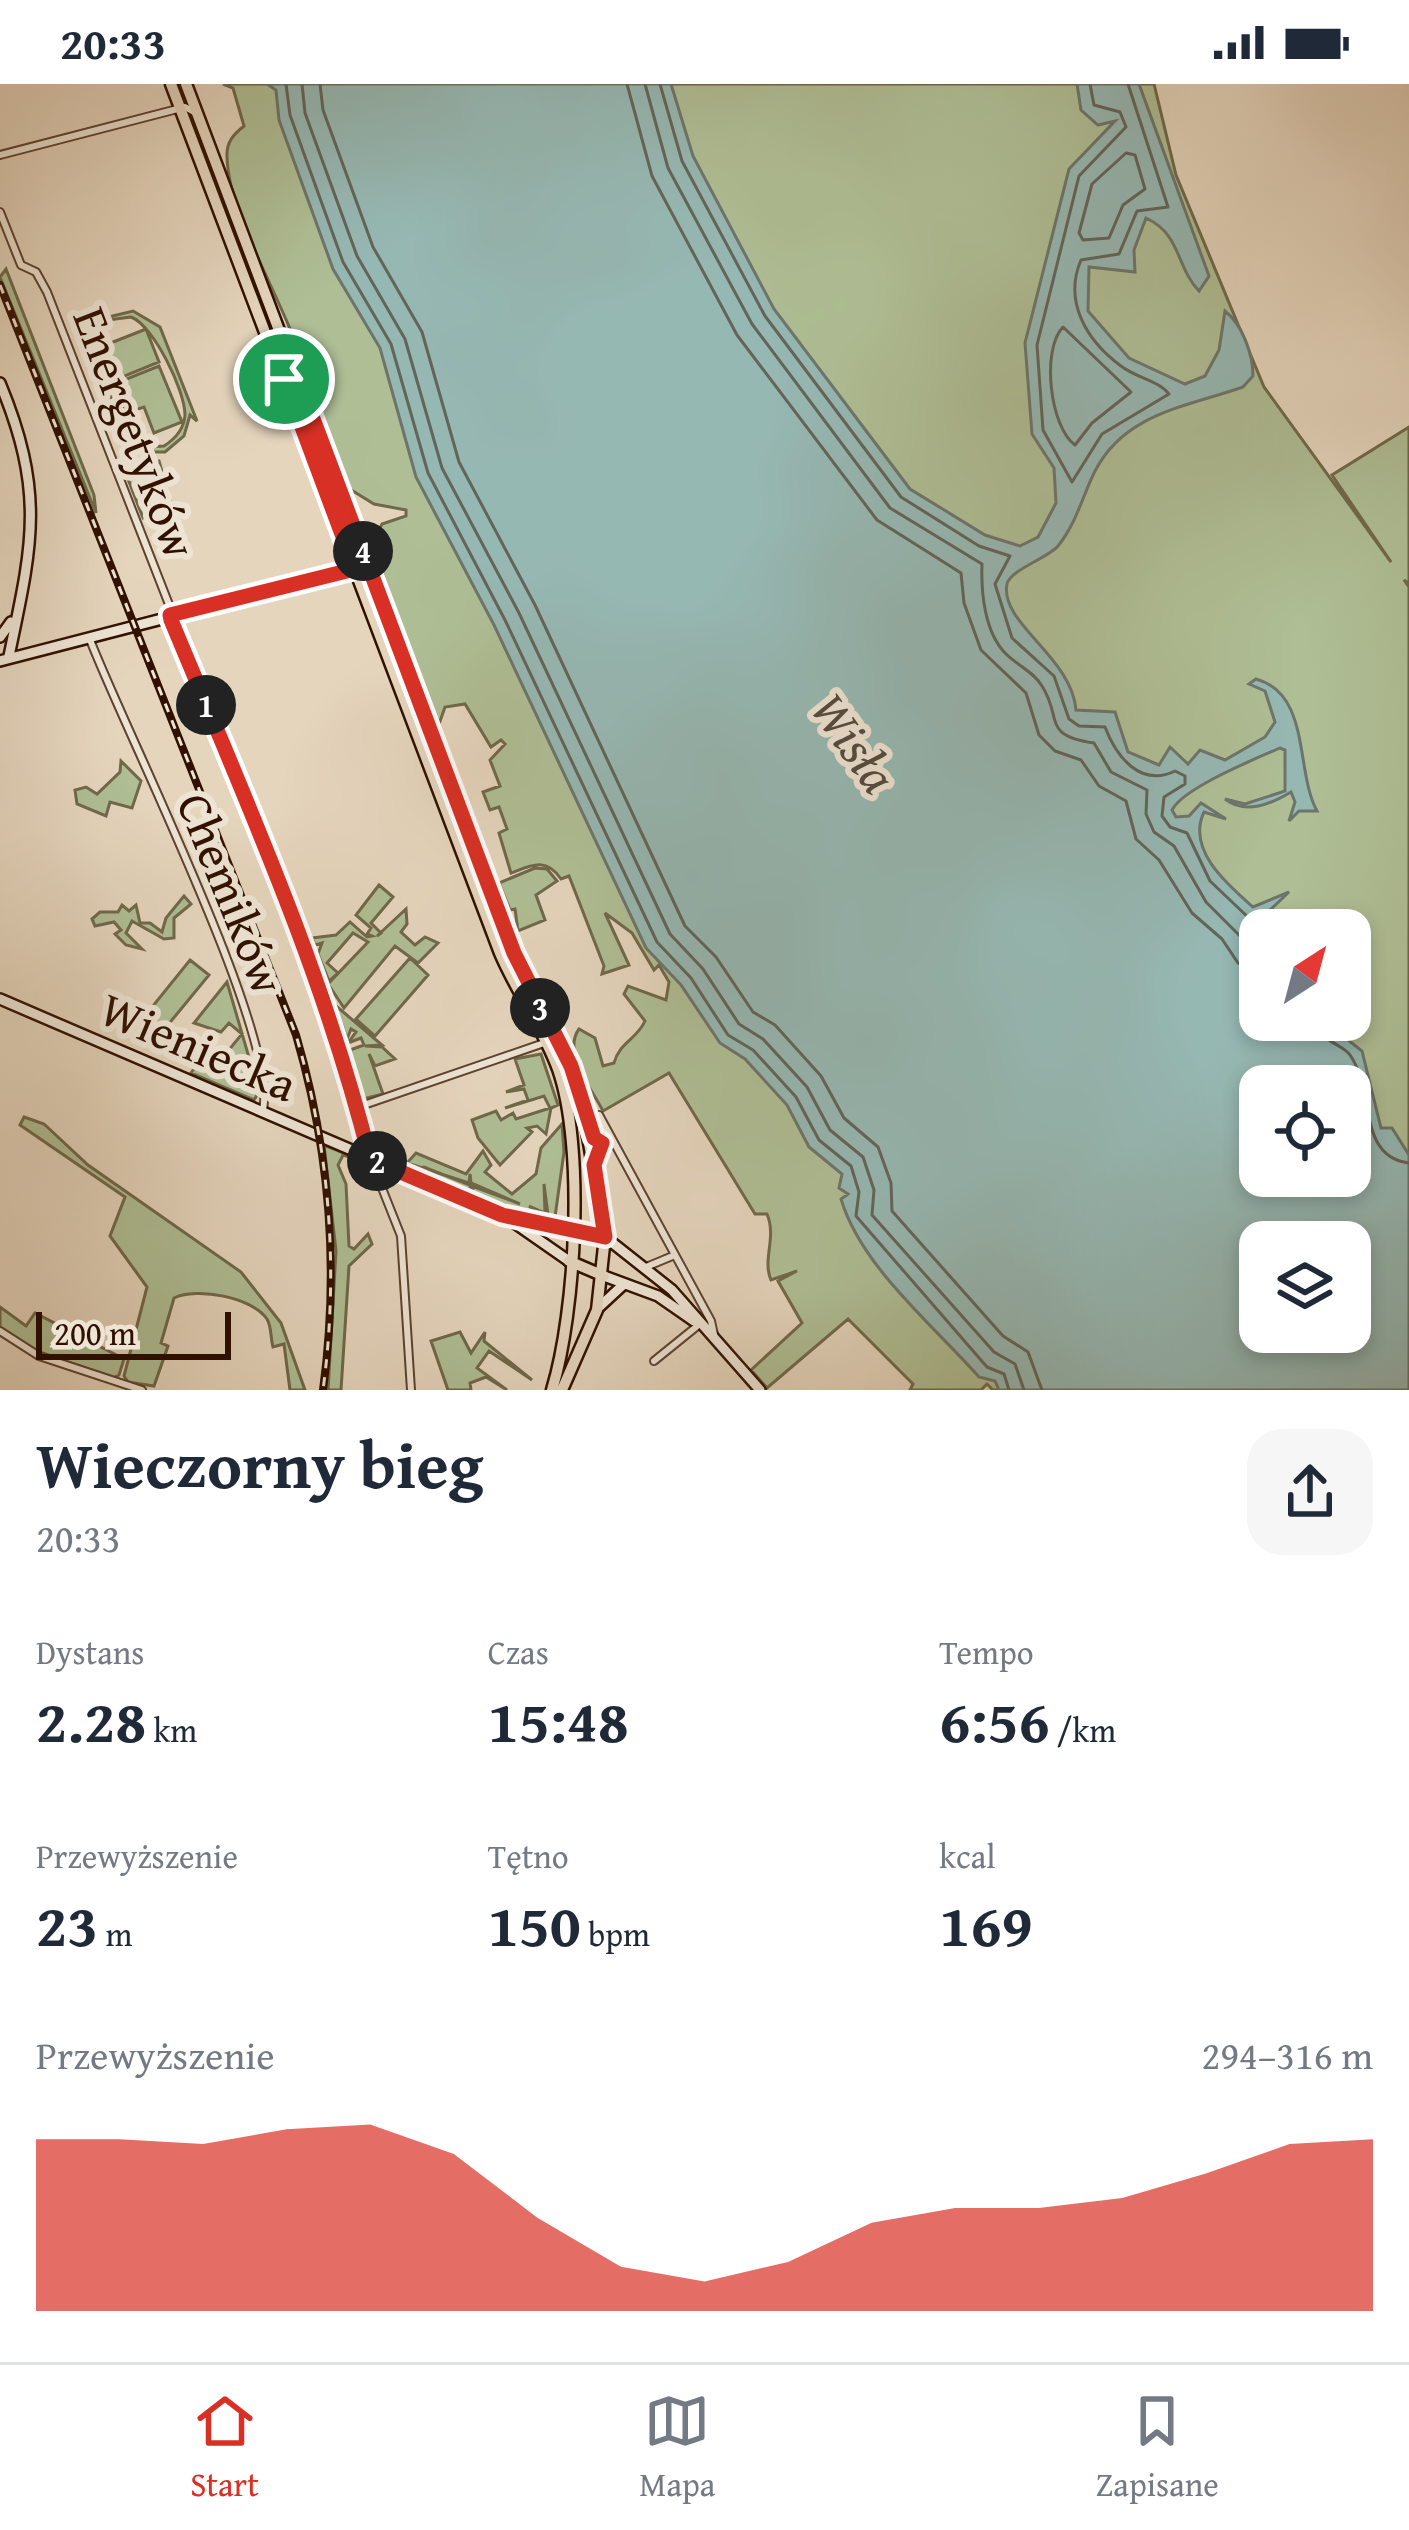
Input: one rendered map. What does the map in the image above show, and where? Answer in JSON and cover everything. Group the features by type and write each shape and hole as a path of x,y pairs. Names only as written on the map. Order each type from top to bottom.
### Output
{"main road":[{"path":"171,84 373,576 514,953 593,1116 594,1165 605,1237 604,1276 597,1310 562,1390"},
{"path":"186,84 355,569 500,953 547,1042 570,1118 569,1261 551,1390"},
{"path":"571,1228 605,1237"},
{"path":"569,1261 604,1276"}],"street":[{"path":"0,155 180,109 197,114"},
{"name":"Energetyków","path":"0,212 21,265 36,272 47,292 170,615 306,938 370,1159 403,1243 411,1390"},
{"path":"0,383 24,448 32,508 31,557 3,651 43,649 355,569 373,576"},
{"name":"Chemików","path":"89,637 242,999 265,1085 262,1113"},
{"name":"Wieniecka","path":"0,999 502,1215 569,1261"},
{"path":"358,1107 547,1042"},
{"path":"593,1116 613,1141 711,1321 705,1330 654,1361"},
{"path":"593,1116 602,1143 594,1165"},
{"path":"602,1143 613,1141"},
{"name":"Wieniecka","path":"502,1215 571,1228"},
{"path":"605,1237 645,1267 760,1390"},
{"path":"645,1267 655,1268 675,1255"},
{"path":"604,1276 669,1303 705,1330"},
{"path":"597,1310 614,1288 629,1284"},
{"path":"0,1331 39,1356 142,1390"}],"green space":[{"path":"223,84 1154,84 1176,175 1264,387 1391,562 1332,475 1409,427 1409,584 1404,580 1409,587 1409,1390 993,1390 987,1384 981,1390 910,1390 913,1384 848,1319 767,1388 751,1370 802,1323 778,1281 797,1271 771,1280 767,1214 755,1214 669,1073 603,1111 580,1070 574,1048 579,1029 595,1038 603,1066 614,1063 645,1021 624,994 628,986 666,1000 669,982 659,965 654,970 632,933 605,913 629,965 602,974 604,966 569,876 561,879 550,868 538,865 511,873 499,833 507,829 499,807 490,810 483,792 500,786 490,760 505,744 501,740 491,747 465,704 445,707 438,727 372,544 382,524 406,516 406,510 374,504 348,488 301,374 308,386 291,330 239,212 227,157 234,135 244,126 233,88"},
{"path":"6,269 94,495 96,513 0,277"},
{"path":"133,311 160,327 197,421 190,415 184,436 165,452 142,452 124,440 121,445 83,348 104,318","holes":["131,317 146,329 93,350 99,369 91,351 108,320","146,329 166,360 184,404 181,430 164,446 147,447 129,439 105,384 159,362"]},
{"path":"159,366 182,422 154,433 144,407 125,413 114,384"},
{"path":"159,461 171,503 143,518 126,474"},
{"path":"121,761 141,781 132,808 110,802 106,816 77,804 75,790 86,787 97,794 120,772"},
{"path":"535,868 547,869 557,881 536,895 545,920 518,931 515,909 510,910 499,883"},
{"path":"379,885 393,897 371,923 381,933 406,909 407,924 401,932 415,945 425,937 438,943 418,963 395,946 344,1008 328,984 368,942 353,933 327,963 338,973 329,981 318,954 322,943 315,945 312,938 336,935 350,922 367,937 372,936 367,934 371,928 356,915"},
{"path":"184,896 191,904 174,918 174,938 164,939 132,921 126,933 142,949 126,945 115,934 121,930 114,922 95,926 92,919 100,912 118,912 122,905 129,911 136,905 140,923 150,923 162,932 166,918"},
{"path":"410,958 428,975 375,1036 356,1019"},
{"path":"190,960 209,975 158,1037 140,1022"},
{"path":"227,982 259,1092 254,1100 191,1073 202,1057 215,1067 242,1034 229,1023 221,1032 194,1023"},
{"path":"335,1005 382,1045 365,1046 382,1047 395,1059 375,1066 369,1054 383,1094 363,1099 350,1050 364,1045 361,1038 348,1043 356,1032 351,1029 347,1039"},
{"path":"541,1054 558,1105 551,1108 546,1134 537,1126 527,1128 532,1132 500,1165 478,1138 472,1120 496,1111 501,1120 513,1113 516,1119 550,1108 544,1096 505,1108 528,1100 524,1089 506,1092 524,1085 515,1059"},
{"path":"24,1117 44,1124 88,1165 241,1272 281,1323 305,1390 290,1390 284,1344 273,1347 269,1322 260,1311 210,1294 174,1298 161,1343 168,1346 154,1386 128,1382 124,1376 147,1287 110,1236 125,1197 20,1125"},
{"path":"562,1124 564,1152 555,1217 548,1215 544,1184 545,1213 529,1206 551,1222 508,1213 407,1171 421,1168 407,1163 416,1153 466,1174 483,1151 491,1165 485,1172 512,1194 536,1174 541,1148","holes":["470,1174 471,1183 520,1204 472,1186 473,1193 543,1219 464,1191 470,1192 470,1185 446,1175 469,1183"]},
{"path":"324,1145 366,1162 343,1155 338,1165 346,1184 349,1246 354,1249 368,1234 372,1244 349,1266 341,1390 328,1390 336,1251"},
{"path":"0,1307 26,1326 35,1313 124,1359 119,1375 113,1378 34,1350 0,1327"},
{"path":"460,1332 471,1353 485,1332 484,1341 532,1380 489,1351 477,1368 507,1390 486,1377 470,1383 471,1390 448,1390 431,1341"}],"water":[{"name":"Wisła","path":"267,84 671,84 693,156 774,309 910,489 985,535 1020,546 1038,537 1056,503 1054,468 1032,434 1025,343 1069,169 1115,121 1098,125 1081,110 1077,84 1139,84 1209,276 1199,291 1166,233 1146,218 1134,250 1135,272 1089,267 1088,311 1129,358 1185,384 1205,376 1219,350 1225,311 1245,340 1253,376 1243,387 1159,415 1123,436 1095,471 1064,537 1053,551 1010,579 1008,598 1024,627 1062,673 1076,710 1115,712 1128,752 1159,765 1170,747 1188,764 1200,750 1225,760 1265,737 1275,722 1265,691 1249,684 1256,679 1274,687 1286,700 1317,811 1299,811 1289,821 1295,802 1291,792 1250,807 1225,799 1245,804 1285,791 1285,750 1280,748 1204,784 1172,810 1176,817 1189,816 1201,803 1226,819 1204,812 1201,840 1212,866 1253,907 1289,892 1271,909 1239,909 1239,1041 1349,1041 1362,1051 1365,1065 1239,1065 1239,1197 1371,1197 1371,1087 1381,1128 1392,1128 1409,1155 1409,1390 999,1390 995,1381 979,1377 900,1293 851,1224 841,1199 848,1194 839,1188 842,1174 809,1147 787,1105 745,1059 720,1043 681,985 646,948 494,625 416,477 380,348 333,269 279,120 276,90"}],"railway":[{"path":"0,285 296,1035 317,1123 328,1211 330,1301 323,1390"}],"route":[{"path":"283,339 514,953 571,1066 594,1138 602,1143 594,1165 605,1237 502,1215 370,1159 339,1040 309,956 286,910 170,615 355,569 284,379 271,344 283,339"}]}
